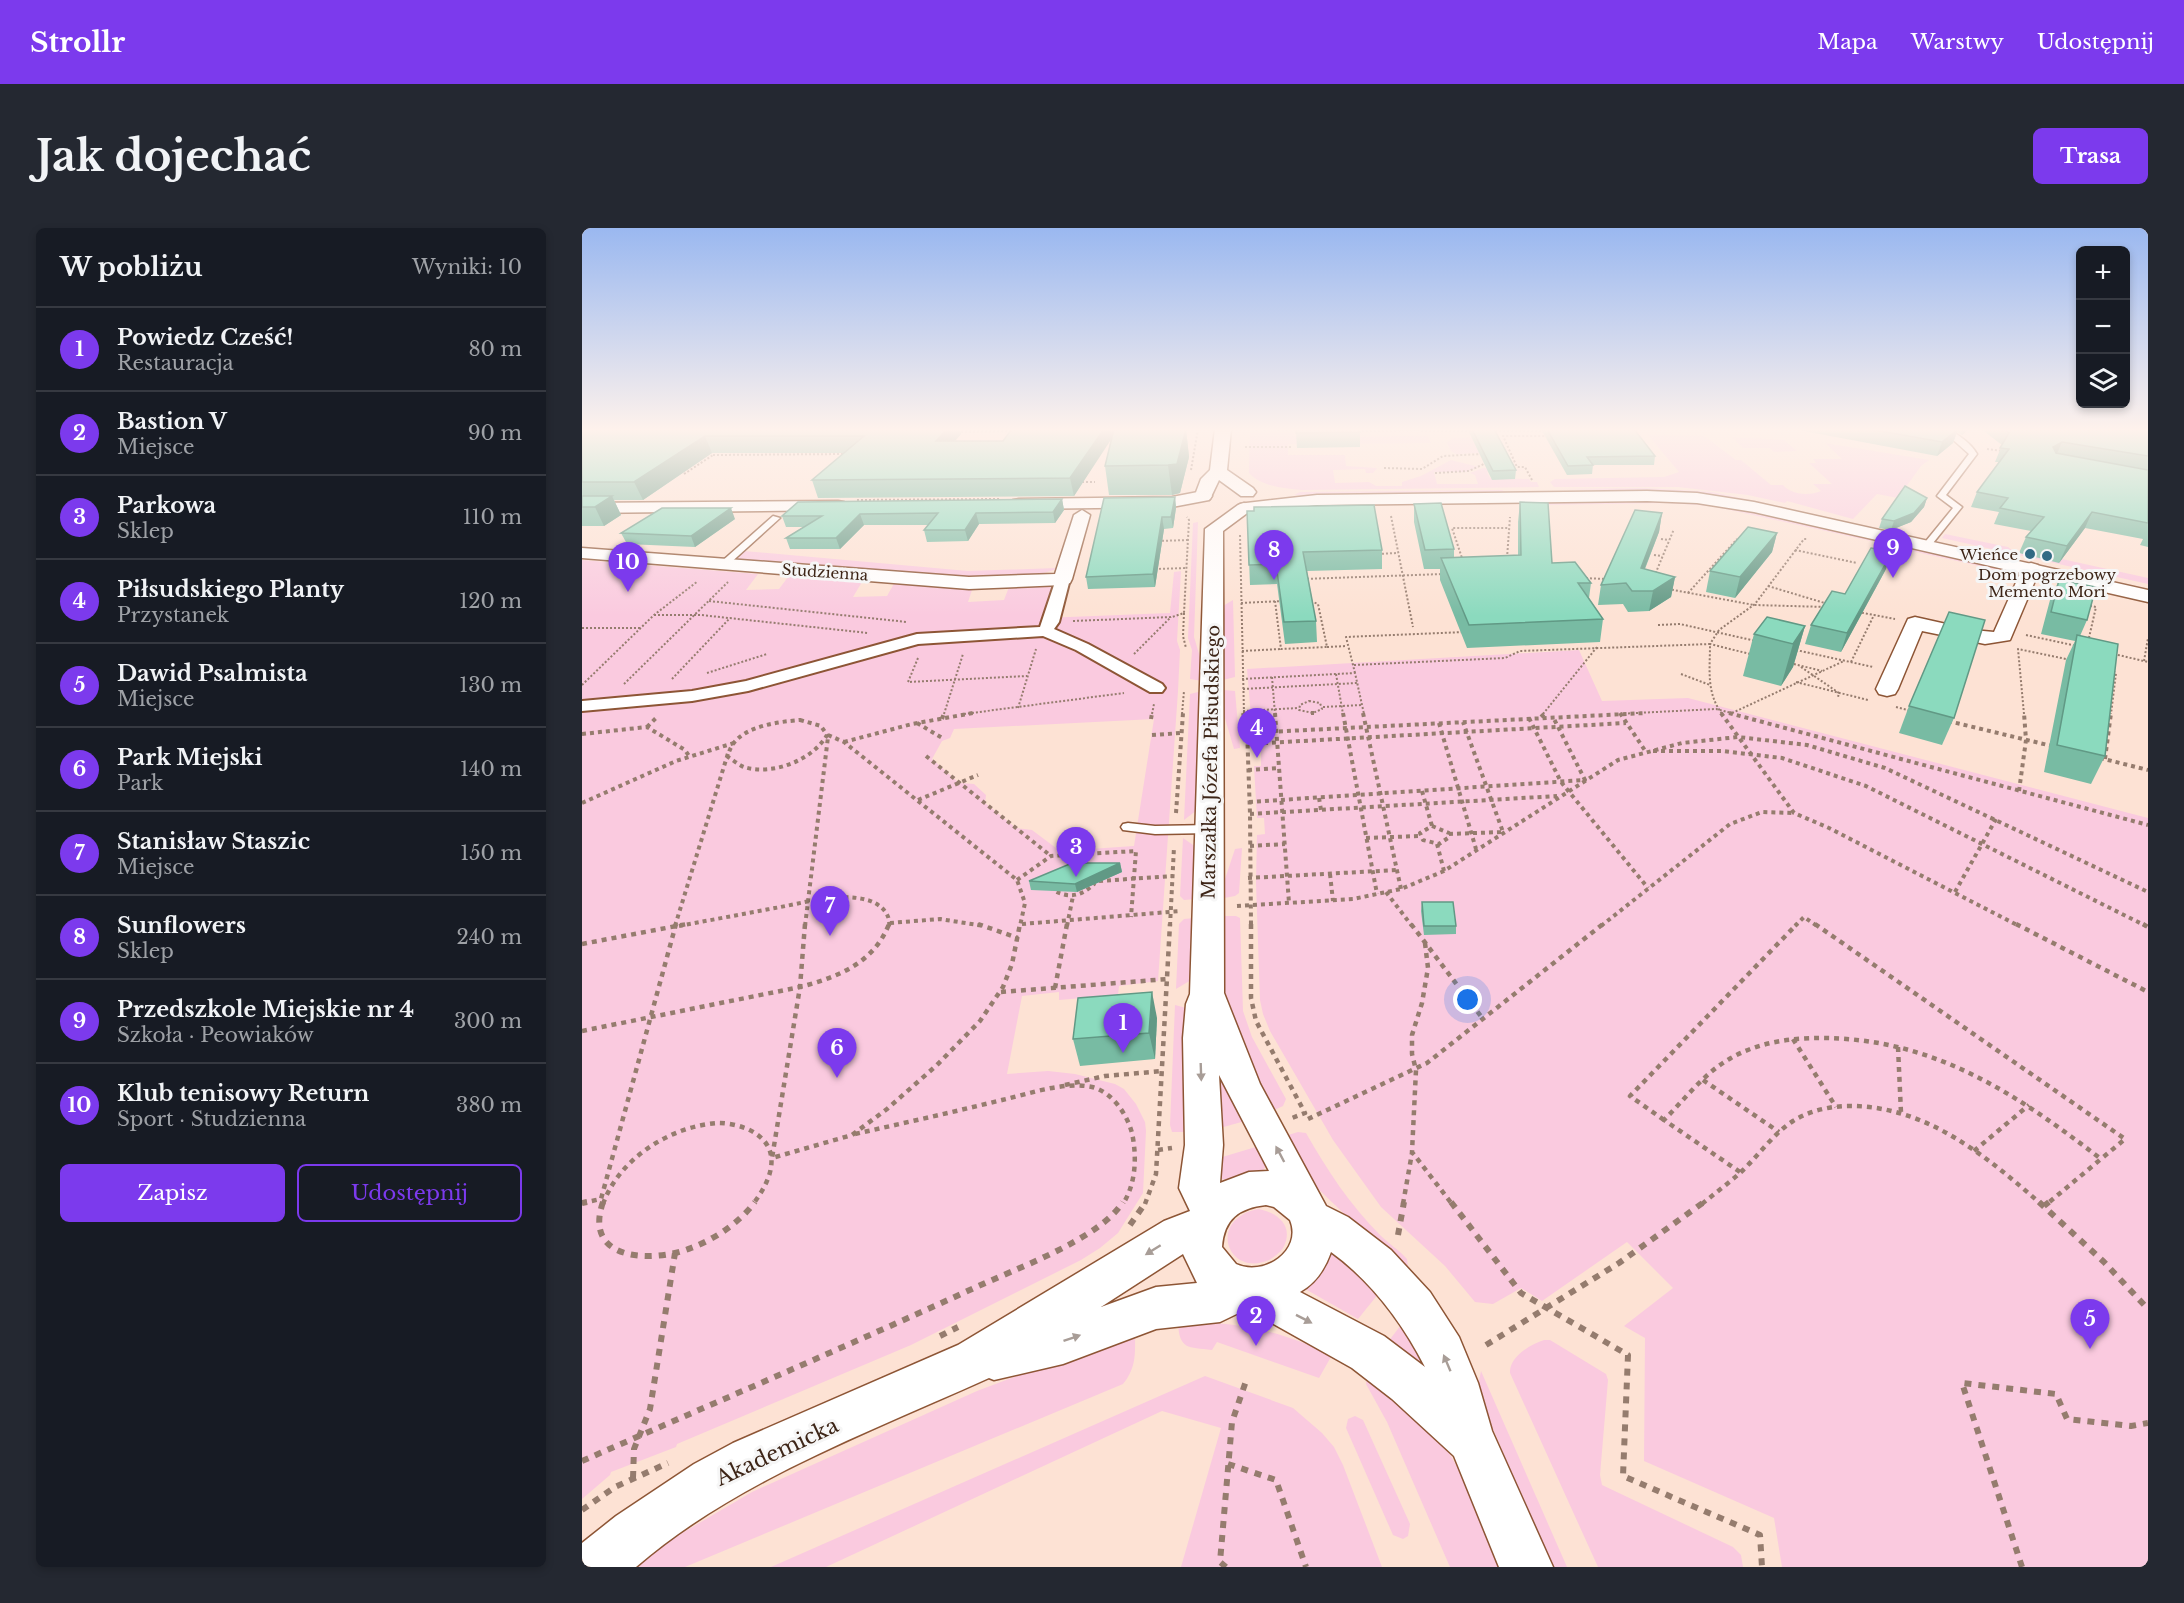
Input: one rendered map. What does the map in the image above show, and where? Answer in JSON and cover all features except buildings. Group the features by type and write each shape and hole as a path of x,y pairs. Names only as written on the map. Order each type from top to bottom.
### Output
{"main road":[{"path":"1204,509 1208,491"},
{"path":"1204,509 1226,491"},
{"path":"1231,491 1246,500 1685,496 1754,507 2148,596"},
{"path":"1237,491 1246,500"},
{"path":"999,504 1172,502 1204,509"},
{"path":"582,508 860,506"}],"street":[{"path":"1204,509 1246,500"},
{"name":"Marszałka Józefa Piłsudskiego","path":"1204,509 1211,829 1207,994 1203,1004 1200,1038 1204,1145 1199,1188 1208,1218"},
{"path":"1048,627 1082,515"},
{"name":"Studzienna","path":"582,553 728,571 969,583 1064,576"},
{"path":"1890,689 1915,623 1988,638 2001,637 2031,570"},
{"path":"582,706 692,696 748,686 921,639 1048,627 1156,688"},
{"name":"Marszałka Józefa Piłsudskiego","path":"1207,994 1245,1090 1296,1182 1308,1213"},
{"path":"1308,1213 1314,1235 1311,1250 1303,1265 1290,1277 1273,1286 1249,1288 1228,1283 1216,1275 1207,1264 1202,1251 1201,1238 1208,1218 1222,1202 1250,1189 1281,1190 1294,1197 1308,1213 1344,1235 1404,1293 1441,1347 1471,1438 1526,1567"},
{"name":"Akademicka","path":"595,1567 634,1534 712,1482 968,1343 1208,1218"},
{"path":"1249,1288 1370,1353 1416,1389 1471,1438"},
{"name":"Akademicka","path":"968,1343 1063,1342 1156,1308 1220,1301 1249,1288"}],"lane":[{"path":"1926,546 1958,507 1941,496 1944,491"},
{"path":"728,571 776,518"},
{"path":"1128,827 1155,830 1211,829"}],"path":[{"path":"979,500 985,492"},
{"path":"1186,649 1183,636 1189,520 1204,509"},
{"path":"1390,510 1401,576 1413,627"},
{"path":"1507,562 1510,517"},
{"path":"1463,562 1452,528 1509,528"},
{"path":"1653,579 1674,529"},
{"path":"1240,531 1243,711 1248,744 1250,814 1248,878 1252,1010 1305,1113"},
{"path":"1661,539 1669,540"},
{"path":"1688,593 1737,539"},
{"path":"1794,813 1716,709 1711,696 1710,644 1716,631 1754,605 1804,539"},
{"path":"1154,541 1188,540"},
{"path":"1795,550 1857,563"},
{"path":"1374,554 1397,553"},
{"path":"1654,555 1662,556"},
{"path":"1154,569 1187,568"},
{"path":"604,704 708,601 728,571"},
{"path":"1647,572 1656,573"},
{"path":"1295,579 1445,574"},
{"path":"582,685 654,615 705,576"},
{"path":"1572,577 1615,580"},
{"path":"1660,588 1754,605 1836,607 1768,586"},
{"path":"1307,600 1318,604 1327,647"},
{"path":"708,601 908,622"},
{"path":"1241,603 1286,601"},
{"path":"1275,602 1281,649"},
{"path":"2005,631 2086,648 2096,607 2085,605"},
{"path":"1855,611 1915,623"},
{"path":"1018,708 1036,650 1048,627 1172,617 1184,613"},
{"path":"654,615 694,614 921,639 908,682 1027,676"},
{"path":"1851,662 1874,615"},
{"path":"1121,668 1172,617"},
{"path":"676,682 667,684 730,618"},
{"path":"1658,625 1680,624 1762,642"},
{"path":"582,628 641,628"},
{"path":"1401,889 1354,665 1346,637 1475,632"},
{"path":"2109,653 2146,661 2148,638"},
{"path":"1602,640 1606,647"},
{"path":"1354,665 1505,658 1520,651 1710,644 1765,657"},
{"path":"1242,651 1347,646"},
{"path":"1540,718 1597,647"},
{"path":"1786,647 1851,662 1890,689 1898,710 1921,714"},
{"path":"2019,791 2026,740 2018,649 2072,660"},
{"path":"1025,650 1036,650"},
{"path":"699,675 767,654"},
{"path":"942,719 962,654 973,654"},
{"path":"1731,714 1844,661"},
{"path":"1787,663 1822,671"},
{"path":"1798,665 1838,695"},
{"path":"2105,667 2116,673 2105,759"},
{"path":"1242,679 1355,673"},
{"path":"1336,674 1377,894"},
{"path":"1681,674 1710,685"},
{"path":"1272,677 1289,903"},
{"path":"1796,682 1838,695 1869,701"},
{"path":"1243,688 1357,683"},
{"path":"1175,822 1184,685"},
{"path":"844,742 880,730 916,723 1156,688"},
{"path":"1298,708 1302,703 1309,701 1320,703 1323,707"},
{"path":"1243,711 1298,708 1302,712 1313,713 1320,711 1323,707 1362,705"},
{"path":"1247,733 1716,709 2148,825"},
{"path":"1620,713 1644,752"},
{"path":"1553,717 1585,780"},
{"path":"1529,718 1567,791 1648,888"},
{"path":"1942,719 2060,748"},
{"path":"582,803 689,756 734,743 756,729 786,721 813,722 822,725 828,736 807,902 800,987 771,1172 764,1188 750,1208 719,1233 701,1244 652,1258 624,1255 609,1248 599,1235 596,1216 675,926 729,750 734,743"},
{"path":"1463,722 1503,832"},
{"path":"916,723 944,739"},
{"path":"1439,723 1476,849"},
{"path":"1248,744 1626,723"},
{"path":"582,734 647,727 671,744 685,750 689,756"},
{"path":"1311,730 1312,740"},
{"path":"1152,735 1181,733"},
{"path":"828,736 844,742 1017,880 1025,903 1008,977 980,1021 937,1065 887,1109 852,1135"},
{"path":"729,750 728,758 734,763 750,768 772,768 803,759 824,745 828,736"},
{"path":"1249,905 1333,901 1401,889 1444,871 1609,765 1644,752 1697,740 1738,737 1798,743 1858,758 1920,783 2148,892"},
{"path":"1644,752 1696,750 1750,754 1796,762 1866,786 2148,927"},
{"path":"926,756 1052,856"},
{"path":"2094,757 2148,770"},
{"path":"1248,770 1279,768"},
{"path":"917,800 978,775"},
{"path":"1249,802 1585,780"},
{"path":"1422,791 1432,826"},
{"path":"1250,814 1560,796"},
{"path":"1319,798 1321,810"},
{"path":"1308,1119 1416,1070 1730,824 1762,812 1794,813 1829,828 2148,992"},
{"path":"1955,892 1996,819"},
{"path":"1420,836 1421,830 1432,826 1444,829 1449,834 1503,832"},
{"path":"1366,838 1420,836 1423,840 1437,844 1446,841 1449,834"},
{"path":"1128,1228 1149,1197 1156,1174 1174,843"},
{"path":"1250,846 1285,844"},
{"path":"1437,844 1444,871"},
{"path":"1017,880 1052,856 1136,851 1131,917"},
{"path":"1077,869 1079,855"},
{"path":"1041,885 1052,884 1059,875 1077,869 1090,872 1095,881"},
{"path":"1248,878 1397,870"},
{"path":"1330,874 1333,901"},
{"path":"1095,881 1173,876"},
{"path":"1052,884 1057,893 1072,896 1089,889 1095,881"},
{"path":"1020,887 1031,886"},
{"path":"1386,892 1482,1019"},
{"path":"1055,988 1072,896"},
{"path":"582,944 807,902 844,899 868,901 884,909 890,923 884,938 860,962 833,977 800,987 582,1031"},
{"path":"1022,924 1172,912"},
{"path":"1740,1172 1630,1096 1804,917 2125,1139 2044,1206"},
{"path":"890,923 931,918 955,919 993,927 1018,938"},
{"path":"1398,1235 1412,1152 1416,1070 1412,1054 1412,1035 1422,1003 1428,968 1425,943"},
{"path":"1000,992 1168,979"},
{"path":"1664,1120 1703,1080 1724,1063 1750,1049 1793,1039 1826,1037 1859,1039 1923,1053 1966,1071 2029,1105 2101,1159"},
{"path":"1793,1039 1836,1107"},
{"path":"1898,1047 1901,1113"},
{"path":"772,1158 852,1135 1105,1076 1163,1071"},
{"path":"1703,1080 1779,1132"},
{"path":"582,1461 921,1312 1084,1237 1103,1225 1118,1211 1131,1181 1134,1152 1129,1121 1109,1097 1098,1090 1087,1086 1056,1088"},
{"path":"1486,1345 1625,1259 1694,1210 1740,1172 1779,1132 1812,1111 1858,1105 1901,1113 1924,1121 1974,1151 2044,1206 2114,1270 2148,1309"},
{"path":"1974,1151 2029,1105"},
{"path":"582,1203 601,1199 611,1182 639,1155 661,1140 691,1128 719,1123 746,1127 755,1131 768,1143 772,1158"},
{"path":"1412,1152 1521,1293 1628,1355 1623,1476 1760,1535 1762,1567"},
{"path":"633,1479 634,1449 648,1416 675,1253"},
{"path":"932,1340 968,1343"},
{"path":"1226,1567 1220,1562 1232,1422 1247,1378"},
{"path":"2022,1567 1962,1383 2056,1394 2067,1419 2131,1426 2148,1423"},
{"path":"1228,1464 1276,1480 1306,1567"}],"shaded area":[{"path":"1504,491 1506,493 1294,495 1300,492"},
{"path":"1660,491 1712,492 1769,504"},
{"path":"1717,491 1793,491 1811,494 1819,491 1903,491 1898,498 1877,494 1853,519 1787,501 1785,503"},
{"path":"1680,500 1760,511 1877,540 1871,541 1712,506 1668,503 1545,505 1548,502"},
{"path":"1198,522 1194,637 1202,664 1202,681 1190,679 1192,650 1188,638 1193,523"},
{"path":"1945,534 2008,547 2014,552 2059,562 2062,559 2148,578 2148,584 1942,538"},
{"path":"1889,542 2009,570 2017,574 1888,546"},
{"path":"744,551 968,571 1057,568 1036,574 955,577 739,560 738,557"},
{"path":"582,560 758,574 746,590 779,589 788,577 793,576 858,579 862,582 853,597 887,596 895,582 970,587 972,590 968,602 1004,600 1009,587 1048,584 1052,589 1044,618 1170,613 1174,572 1181,571 1177,641 1180,650 1178,691 1158,981 1119,986 1118,995 1059,1000 1059,992 1022,996 1007,1074 1048,1071 1075,1074 1115,1084 1124,1089 1136,1104 1145,1122 1146,1131 1143,1193 1118,1233 1081,1260 911,1345 677,1444 676,1447 611,1472 582,1499","holes":["1154,719 1134,846 1060,851 1032,830 1016,828 985,803 986,795 974,784 959,783 932,759 942,741 950,738 954,729"]},
{"path":"1233,600 1235,677 1223,680 1223,606"},
{"path":"1579,650 1602,701 1688,698 2148,818 2148,1567 1782,1567 1774,1518 1644,1461 1645,1338 1624,1326 1673,1288 1627,1242 1542,1301 1521,1288 1493,1304 1475,1302 1445,1266 1381,1207 1333,1140 1270,1031 1260,1000 1256,883 1257,835 1265,834 1264,818 1257,818 1254,766 1261,766 1261,752 1254,752 1247,669"},
{"path":"1224,690 1235,691 1240,748 1234,749 1224,715"},
{"path":"1202,691 1197,810 1184,820 1190,694"},
{"path":"1183,838 1196,847 1196,899 1184,900 1180,896"},
{"path":"1242,848 1239,893 1224,898 1224,882 1235,849"},
{"path":"1224,916 1240,918 1243,1011 1252,1037 1286,1099 1283,1106 1272,1111 1224,1002"},
{"path":"1195,918 1191,980 1176,989 1179,924 1184,919"},
{"path":"1175,1005 1186,1008 1191,1132 1172,1132 1170,1125"},
{"path":"1222,1079 1245,1121 1220,1128 1218,1081"},
{"path":"1298,1132 1306,1133 1331,1174 1359,1212 1407,1259 1408,1267 1404,1271 1312,1183 1285,1136"},
{"path":"1259,1146 1266,1166 1258,1174 1245,1179 1224,1180 1219,1178 1219,1158"},
{"path":"1258,1209 1272,1213 1282,1221 1287,1233 1286,1240 1279,1253 1269,1260 1255,1263 1243,1261 1234,1255 1229,1245 1228,1235 1232,1224 1242,1215"},
{"path":"1330,1246 1379,1293 1358,1319 1307,1290 1306,1286"},
{"path":"1404,1321 1427,1364 1423,1370 1388,1342"},
{"path":"1178,1322 1238,1325 1294,1339 1332,1355 1319,1378 1217,1342 1212,1350 1191,1347 1180,1338"},
{"path":"1135,1331 1133,1365 1123,1384 685,1567 635,1567 672,1539 752,1492 977,1391"},
{"path":"1544,1340 1550,1340 1606,1374 1608,1380 1600,1475 1602,1485 1733,1547 1741,1555 1743,1567 1598,1567 1510,1373 1517,1357 1527,1348"},
{"path":"1481,1371 1567,1567 1552,1567 1479,1396"},
{"path":"1367,1373 1444,1444 1464,1479 1500,1567 1450,1567 1387,1422 1366,1384"},
{"path":"1205,1376 1293,1408 1322,1433 1334,1447 1343,1465 1382,1567 1181,1567 1221,1428 1162,1411 826,1567 771,1567"},
{"path":"1355,1416 1363,1420 1410,1524 1408,1536 1403,1539 1393,1535 1346,1428 1348,1419"}],"place":[{"name":"Wieńce","path":"2030,554"},
{"name":"Dom pogrzebowy Memento Mori","path":"2047,556"},
{"name":"Przedszkole Miejskie nr 4","path":"1893,578"},
{"name":"Sunflowers","path":"1274,580"},
{"name":"Klub tenisowy Return","path":"628,592"},
{"name":"Piłsudskiego Planty","path":"1257,758"},
{"name":"Parkowa","path":"1076,877"},
{"name":"Stanisław Staszic","path":"830,936"},
{"name":"Powiedz Cześć!","path":"1123,1053"},
{"name":"Park Miejski","path":"837,1078"},
{"name":"Bastion V","path":"1256,1346"},
{"name":"Dawid Psalmista","path":"2090,1349"}]}
